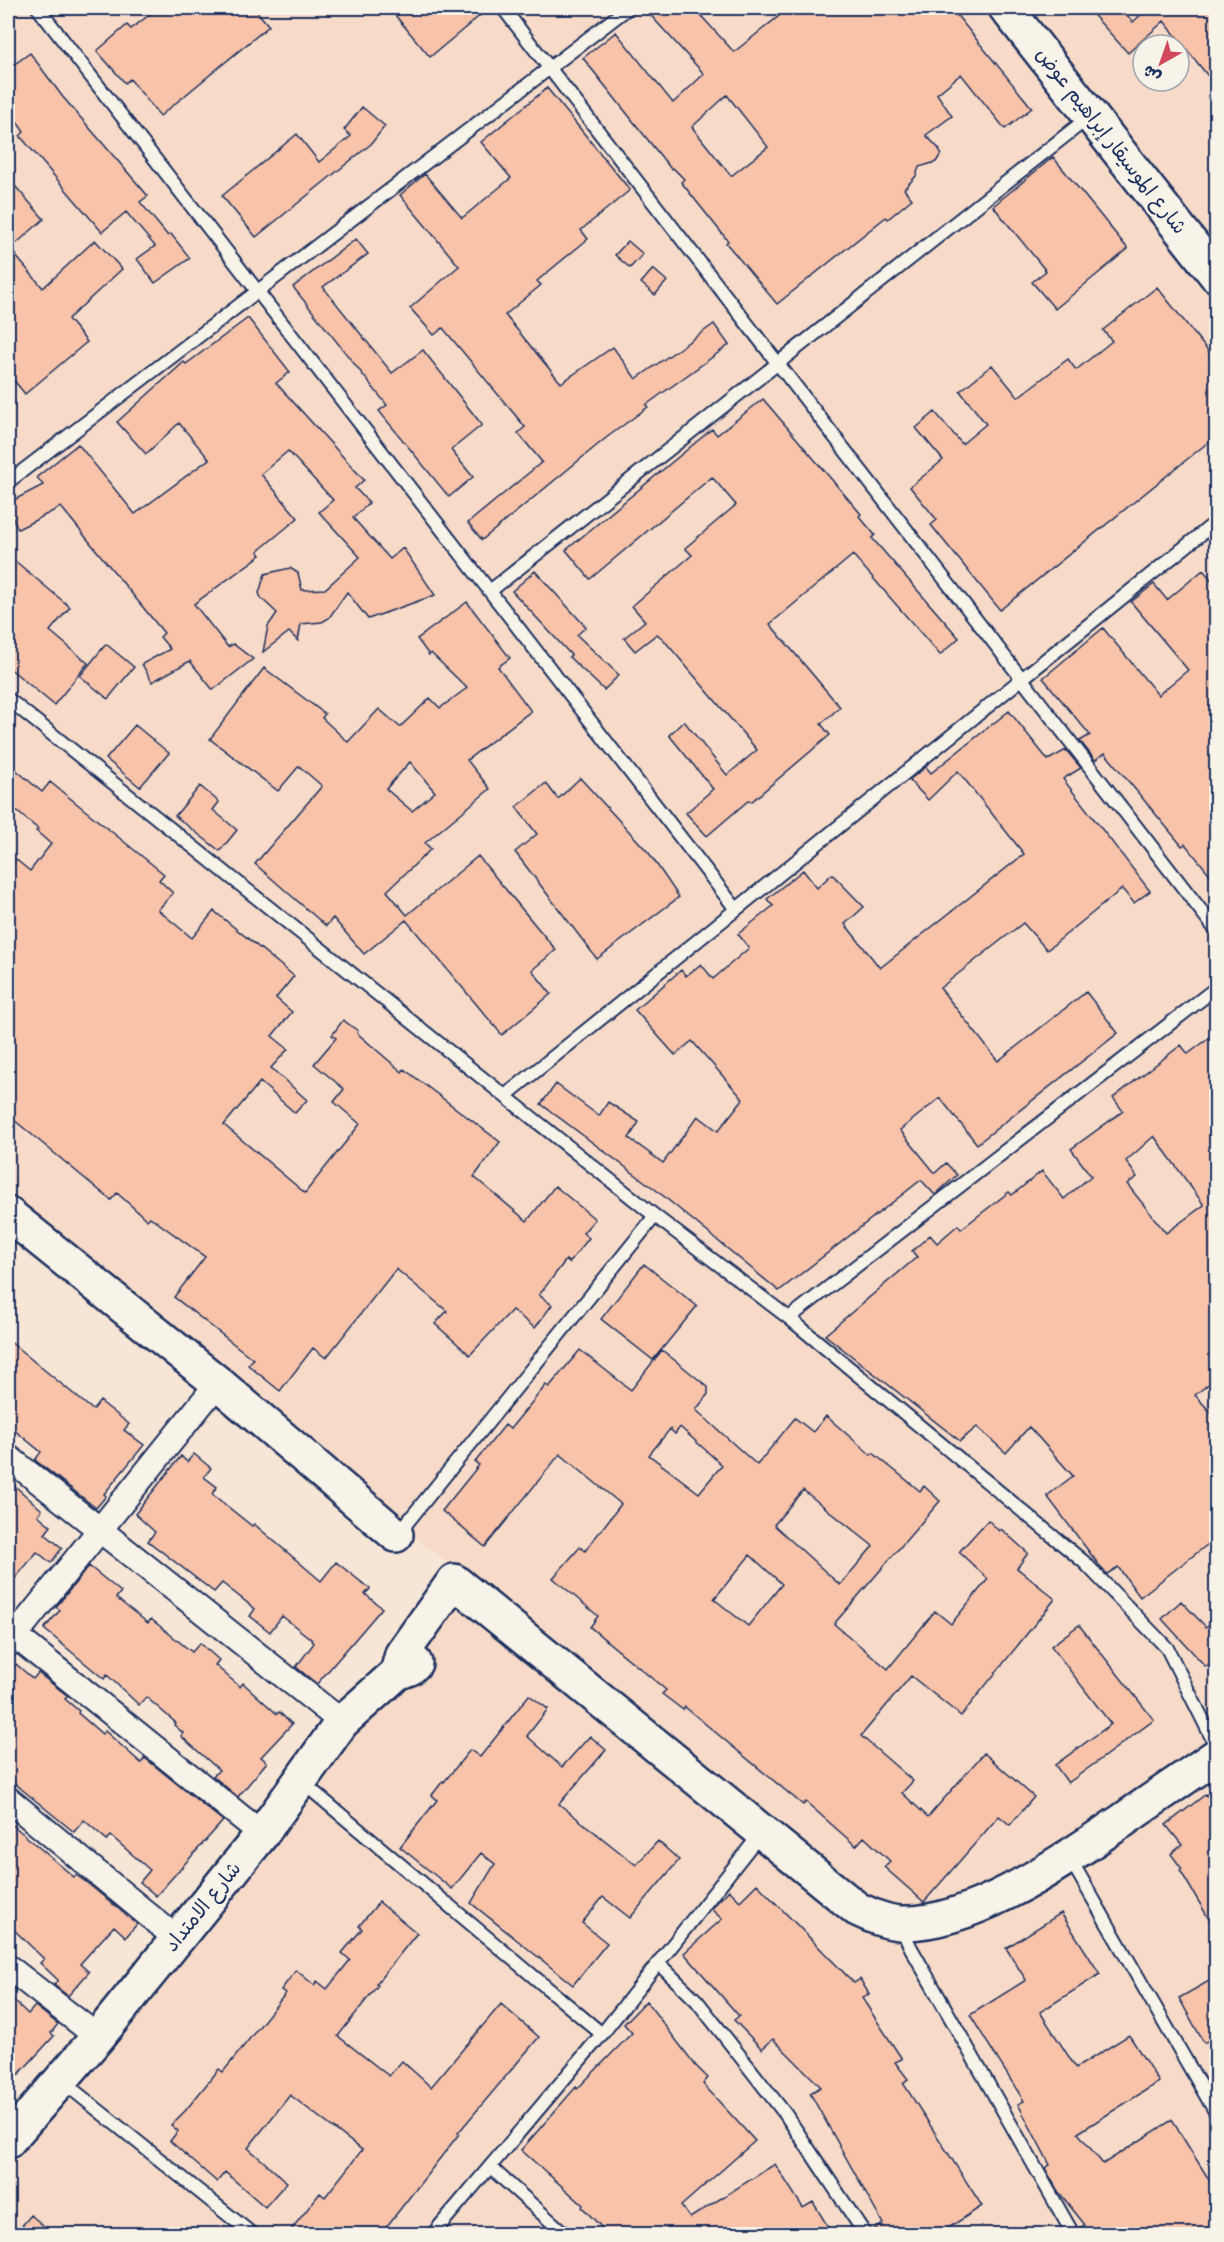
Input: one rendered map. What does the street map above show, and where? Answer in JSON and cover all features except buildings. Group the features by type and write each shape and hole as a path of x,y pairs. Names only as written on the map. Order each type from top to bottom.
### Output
{"street":[{"name":"شارع الموسيقار إبراهيم عوض","path":"1006,8 1216,275"},
{"path":"8,1214 218,1383 396,1535"},
{"path":"218,1383 100,1530 10,1636 262,1834"},
{"path":"8,1457 342,1722"},
{"name":"شارع الامتداد","path":"10,2134 98,2037 262,1834 342,1722 397,1673 402,1654 462,1587 762,1832"},
{"path":"762,1832 857,1909 877,1918 898,1923 921,1922 971,1908 1008,1891 1069,1857 1216,1756"},
{"path":"8,1799 177,1938"},
{"path":"8,1967 98,2037"}],"lane":[{"path":"38,8 736,909"},
{"path":"503,8 1216,930"},
{"path":"8,482 628,8"},
{"path":"490,591 1091,116"},
{"path":"504,1096 1216,522"},
{"path":"8,699 504,1096 789,1318 1084,1562 1167,1648 1216,1746"},
{"path":"789,1318 1216,988"},
{"path":"396,1535 656,1216"},
{"path":"300,1781 602,2034"},
{"path":"433,2235 602,2034 762,1832"},
{"path":"1069,1857 1216,2113"},
{"path":"898,1923 1073,2235"},
{"path":"658,1963 697,2001 786,2115 865,2235"},
{"path":"59,2079 252,2235"},
{"path":"491,2168 565,2235"}],"shaded area":[{"path":"8,8 1216,8 1216,2234 8,2234 8,2135 454,1568 8,1216"}]}
